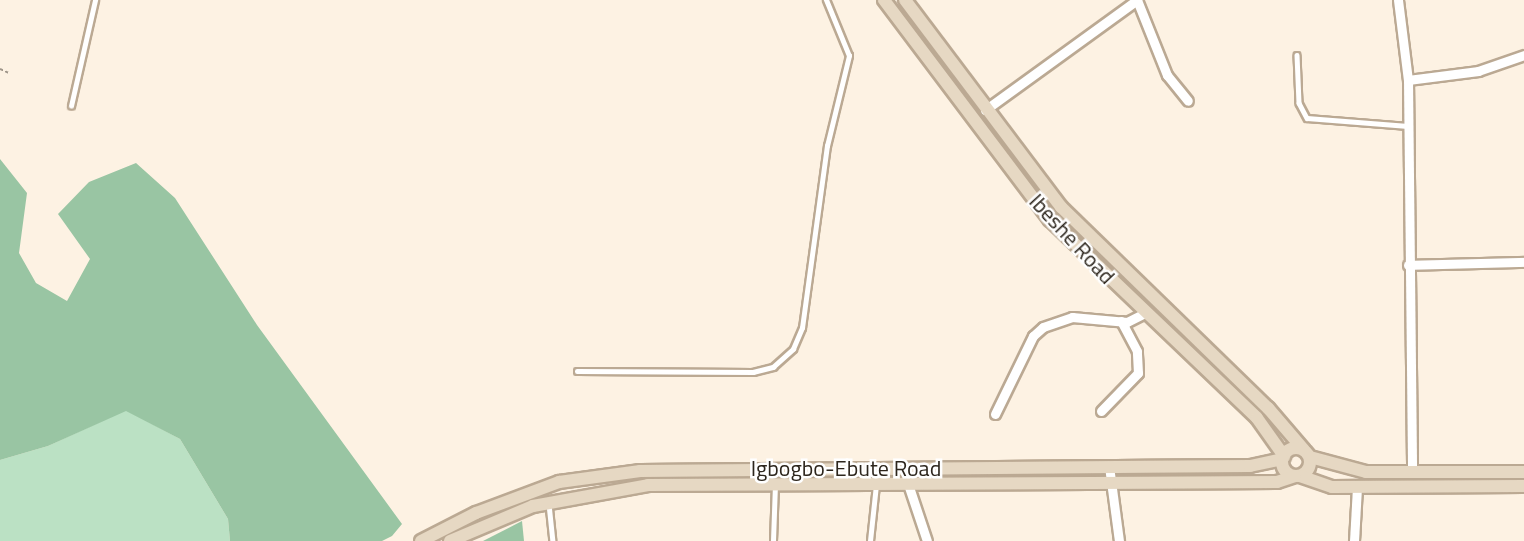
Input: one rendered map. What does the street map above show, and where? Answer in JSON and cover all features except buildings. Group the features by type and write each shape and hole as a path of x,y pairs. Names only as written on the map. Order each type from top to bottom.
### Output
{"main road":[{"name":"Ibeshe Road","path":"884,0 1050,220 1257,418 1283,457"},
{"name":"Ibeshe Road","path":"905,0 985,110 1092,241 1268,408 1307,454"},
{"path":"1524,472 1354,470 1290,449 1283,457 1284,468 1297,476 1332,487 1524,486"},
{"path":"1297,476 1307,471 1307,454"},
{"name":"Igbogbo-Ebute Road","path":"420,541 476,513 559,482 640,471 1250,466 1283,457"},
{"name":"Igbogbo-Ebute Road","path":"450,541 549,502 648,484 1276,482 1297,476"}],"street":[{"path":"985,110 1137,0 1167,75 1188,101"},
{"path":"1398,0 1408,80 1408,265 1412,470"},
{"path":"1408,80 1489,69 1524,55"},
{"path":"1408,265 1524,262"},
{"path":"995,414 1033,336 1043,327 1072,317 1121,321 1145,313"},
{"path":"1101,411 1138,374 1137,351 1121,321"},
{"path":"1109,466 1119,541"},
{"path":"908,484 927,541"},
{"path":"1354,541 1357,487"}],"lane":[{"path":"71,106 96,0"},
{"path":"577,371 753,372 773,367 793,349 802,328 827,146 849,56 826,0"},
{"path":"1297,55 1299,103 1307,118 1408,126"},
{"path":"774,541 775,485"},
{"path":"870,541 876,485"},
{"path":"549,502 553,541"}],"path":[{"path":"0,69 9,73"}],"green space":[{"path":"0,159 27,193 19,253 36,283 67,301 90,259 58,214 89,182 136,163 175,198 257,325 402,524 392,536 382,541 230,541 228,519 180,439 126,411 48,446 0,460"},
{"path":"126,410 180,439 228,519 230,541 0,541 0,460 48,446"},
{"path":"522,521 524,541 483,541"}]}
